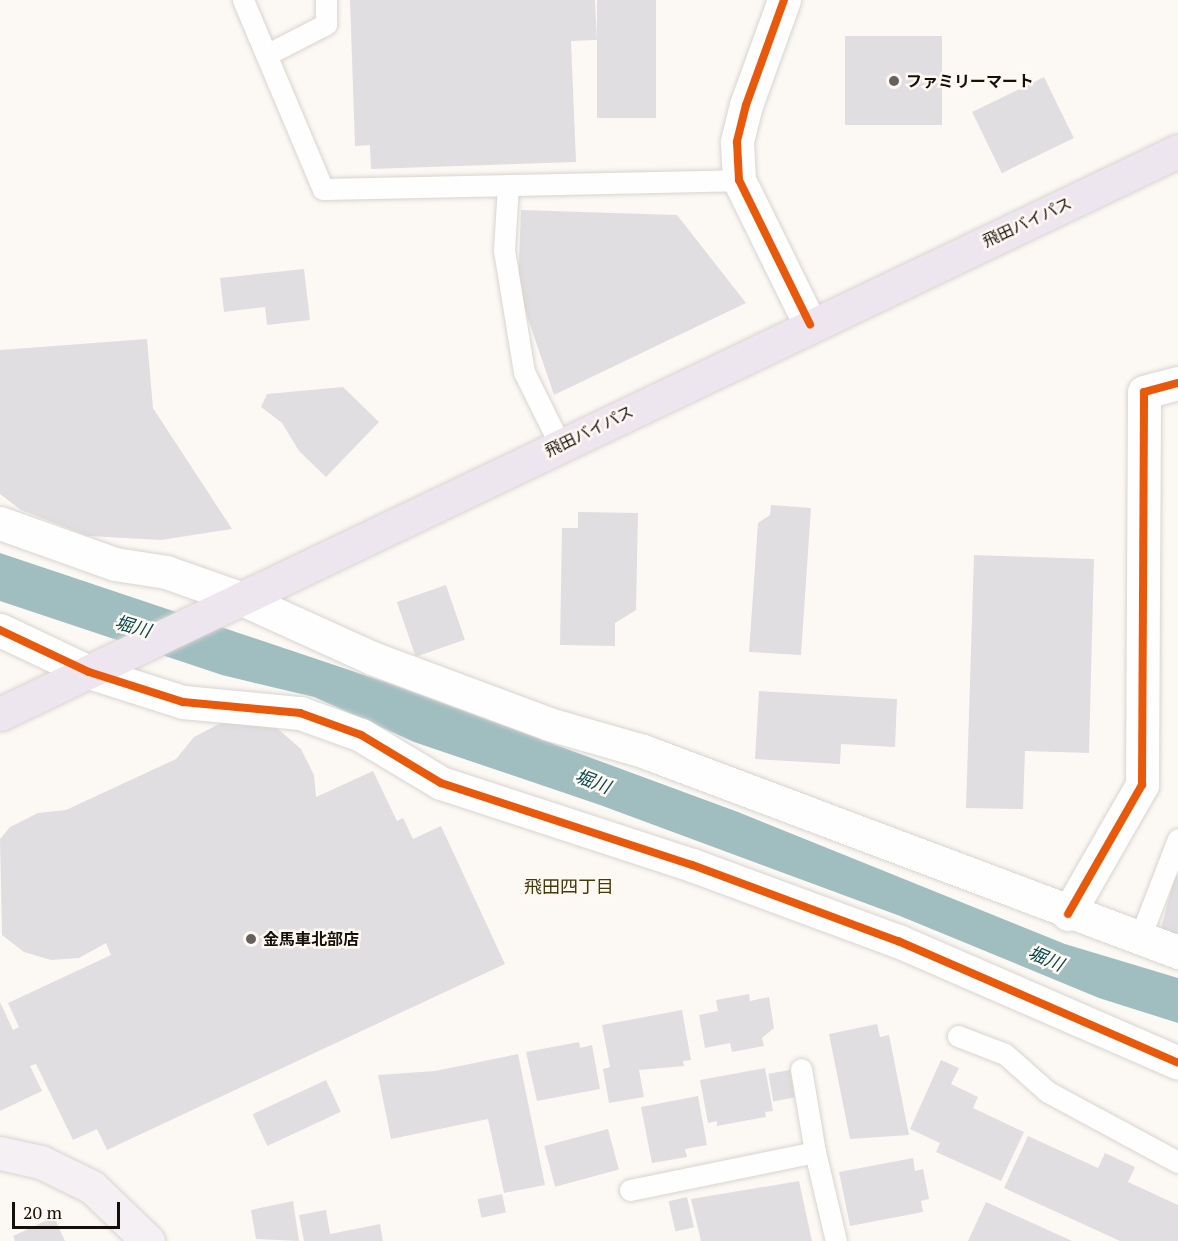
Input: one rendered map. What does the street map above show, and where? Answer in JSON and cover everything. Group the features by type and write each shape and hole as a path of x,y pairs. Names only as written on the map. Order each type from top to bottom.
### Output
{"highway":[{"name":"飛田バイパス","path":"0,714 810,324 1174,160"}],"main road":[{"path":"0,1153 41,1162 92,1188 148,1241"}],"street":[{"path":"784,0 746,105 737,142 739,180 810,324"},
{"path":"1068,914 1142,785 1144,392 1178,383"},
{"path":"0,524 115,564 166,572 228,604 372,658 828,818 1068,914 1178,952"},
{"path":"0,630 99,667 183,702 300,713 361,735 441,783 692,865 898,941 1178,1063"}],"lane":[{"path":"243,0 323,189 739,180"},
{"path":"266,55 326,24 326,0"},
{"path":"508,185 504,250 524,372 560,446"},
{"path":"1139,940 1178,839"},
{"path":"958,1036 1005,1054 1048,1092 1178,1162"},
{"path":"801,1069 815,1152 836,1241"},
{"path":"630,1190 815,1152"}],"water":[{"name":"堀川","path":"0,553 388,683 738,812 1065,944 1178,978 1178,1023 1099,998 900,916 600,805 414,742 314,697 222,675 0,601"}],"building":[{"path":"350,0 595,0 597,40 571,41 576,162 371,169 370,145 355,146"},
{"path":"597,0 656,0 656,118 597,118"},
{"name":"ファミリーマート","path":"845,36 942,36 942,125 845,125"},
{"path":"1044,77 1074,138 1002,173 972,112"},
{"path":"521,210 677,215 746,303 554,395 518,289"},
{"path":"304,269 310,320 267,325 265,307 224,312 220,278"},
{"path":"147,339 153,408 232,529 161,540 88,536 21,510 0,494 0,350"},
{"path":"343,387 379,422 326,477 299,451 282,423 261,407 267,394"},
{"path":"771,505 811,508 801,655 749,652 758,523 770,515"},
{"path":"578,512 638,513 636,610 615,623 615,646 560,645 562,528 578,528"},
{"path":"974,555 1094,559 1089,753 1025,751 1023,809 966,808"},
{"path":"446,585 465,640 416,657 397,602"},
{"path":"759,691 897,699 895,747 841,744 840,764 755,759"},
{"name":"金馬車北部店","path":"250,720 278,729 301,749 314,775 316,797 373,771 397,821 403,818 413,839 441,826 505,964 107,1150 97,1129 73,1140 36,1064 30,1066 42,1091 0,1111 0,1002 13,1030 19,1027 8,1003 111,955 106,943 79,958 51,960 24,952 2,935 0,839 10,827 38,813 66,810 176,759 194,737 221,723"},
{"path":"1175,875 1178,876 1178,937 1160,932"},
{"path":"749,994 750,1001 769,997 774,1028 762,1038 764,1046 732,1052 730,1043 705,1048 699,1015 718,1011 716,1000"},
{"path":"682,1010 691,1060 683,1061 684,1066 639,1070 644,1097 609,1103 603,1069 610,1067 602,1025"},
{"path":"877,1024 880,1037 889,1035 909,1135 850,1139 829,1034"},
{"path":"579,1042 580,1048 592,1045 600,1089 537,1101 526,1052"},
{"path":"518,1054 545,1185 504,1193 488,1119 391,1139 378,1075 435,1071"},
{"path":"941,1060 959,1068 951,1084 978,1097 973,1108 1024,1132 1001,1181 936,1152 940,1143 910,1129"},
{"path":"765,1068 773,1111 765,1112 766,1117 717,1126 717,1121 708,1123 700,1080"},
{"path":"790,1070 795,1098 773,1101 768,1074"},
{"path":"326,1080 341,1112 267,1146 253,1114"},
{"path":"698,1096 707,1145 685,1149 687,1157 652,1163 641,1107"},
{"path":"608,1129 619,1170 555,1187 544,1146"},
{"path":"1028,1136 1098,1168 1105,1153 1135,1167 1128,1182 1178,1205 1178,1241 1120,1241 1004,1188"},
{"path":"913,1158 915,1171 923,1169 929,1199 921,1201 923,1212 850,1226 839,1172"},
{"path":"799,1181 812,1241 701,1241 691,1199"},
{"path":"502,1194 506,1213 481,1218 478,1199"},
{"path":"687,1197 694,1227 675,1231 668,1201"},
{"path":"293,1201 299,1241 256,1239 251,1210"},
{"path":"986,1202 1072,1241 968,1241"},
{"path":"326,1210 330,1234 380,1224 383,1241 304,1241 299,1215"},
{"path":"54,1217 65,1241 15,1241 13,1236"}],"cycle path":[{"path":"784,0 746,105 737,142 739,180 810,324"},
{"path":"1068,914 1142,785 1144,392 1178,383"},
{"path":"0,630 89,672 183,702 300,713 361,735 441,783 692,865 898,941 1178,1063"}],"place":[{"name":"ファミリーマート","path":"894,81"},
{"name":"金馬車北部店","path":"251,939"}],"district":[{"name":"飛田四丁目","path":"569,886"}]}
